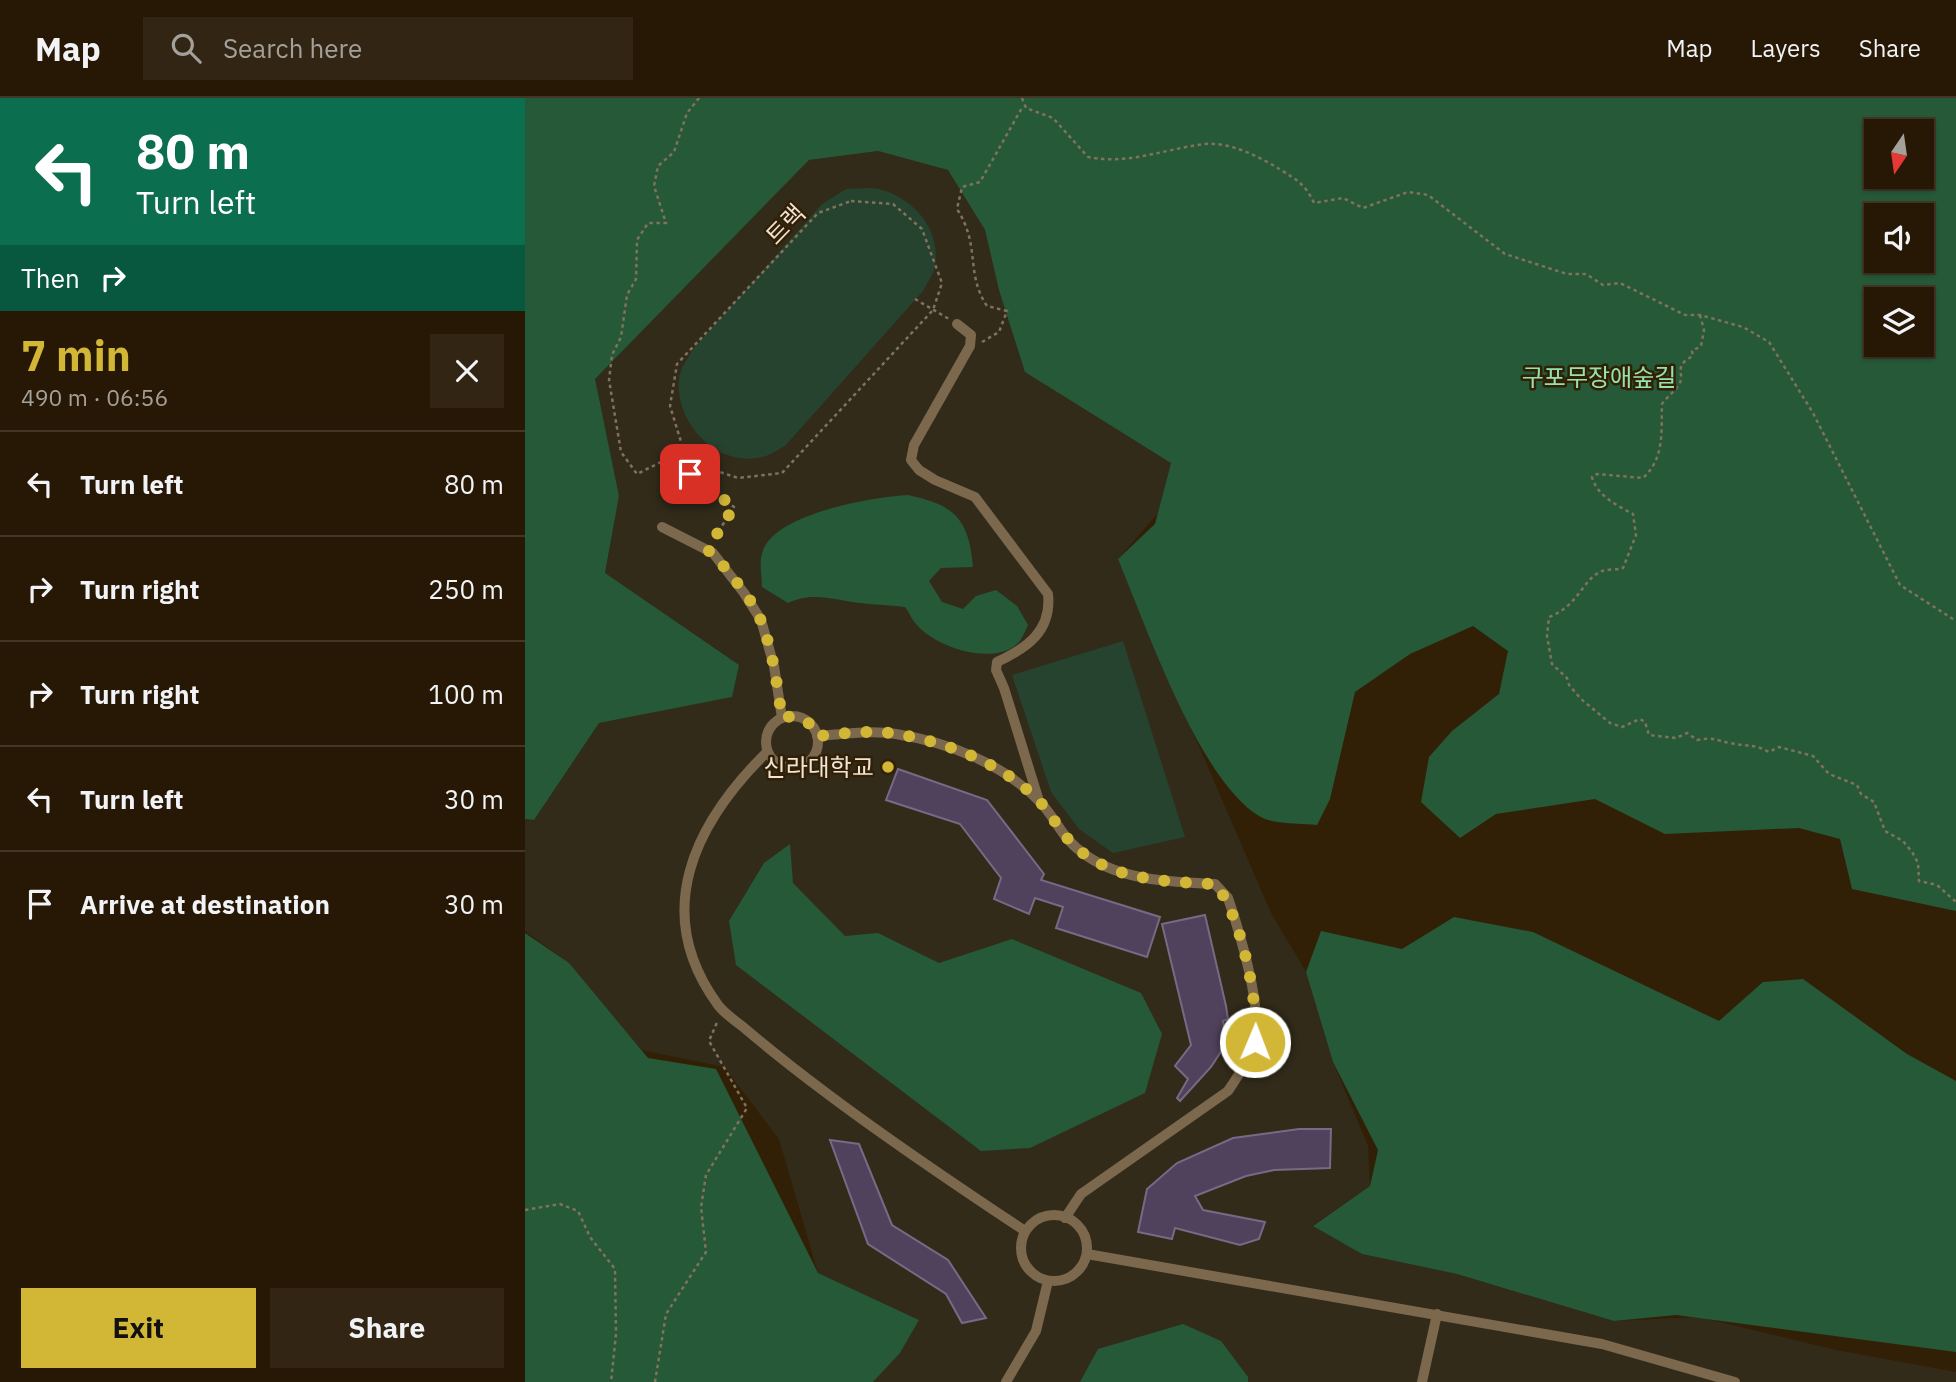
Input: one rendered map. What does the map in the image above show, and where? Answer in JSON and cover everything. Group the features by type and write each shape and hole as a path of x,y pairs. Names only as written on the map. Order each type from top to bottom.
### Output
{"street":[{"path":"957,324 971,335 969,346 913,445 911,460 935,480 975,497 1048,594 1049,610 1040,632 1029,645 997,662 996,670 1005,688 1039,801 1061,834 1088,857 1120,871 1168,882 1215,884 1228,898 1235,919 1258,1017 1255,1042 1228,1091 1081,1194 1065,1218"},
{"path":"662,527 713,553 761,620 774,666 782,718"},
{"path":"767,752 782,766 802,766 816,752 817,736 810,723 802,718 782,718 767,732 767,752 736,783 708,822 692,859 685,904 689,945 722,1009 897,1146 1025,1231"},
{"path":"817,736 895,733 955,748 1002,771 1039,801"},
{"path":"1046,1216 1065,1218 1081,1229 1087,1254 1073,1275 1061,1281 1036,1277 1021,1256 1025,1231 1034,1221 1046,1216"},
{"path":"1087,1254 1602,1344 1735,1382"},
{"path":"1006,1382 1037,1331 1048,1281"},
{"path":"1422,1382 1437,1314"}],"path":[{"path":"699,98 687,113 674,152 658,166 654,186 666,223 648,223 637,240 636,279 627,295 621,337 613,355 609,380 625,461 637,474 669,458 682,445 705,467 738,478 782,473 933,310"},
{"path":"971,335 983,343 999,332 1007,311 987,306 976,289 973,245 968,226 957,209 962,187 980,182 995,160 1008,130 1022,112 1022,98"},
{"path":"1023,104 1053,118 1088,157 1130,160 1207,144 1230,146 1273,165 1307,187 1314,203 1343,198 1363,208 1408,192 1427,195 1505,254 1567,274 1586,274 1603,285 1620,284 1685,315 1700,315 1744,327 1769,342 1813,413 1900,585 1956,621"},
{"name":"트랙","path":"682,445 670,406 677,365 818,214 851,201 893,204 922,229 942,283 933,310"},
{"path":"915,299 957,324"},
{"path":"1700,315 1704,340 1701,346 1692,351 1693,356 1683,361 1679,368 1679,385 1663,404 1662,446 1650,472 1643,478 1597,474 1592,477 1594,484 1617,507 1633,514 1636,535 1623,568 1600,572 1587,582 1574,602 1549,617 1547,636 1552,664 1567,678 1569,685 1581,699 1610,723 1622,727 1640,719 1645,722 1649,735 1676,738 1687,733 1697,740 1714,737 1731,743 1756,745 1769,752 1779,747 1813,756 1829,774 1850,780 1861,794 1874,802 1885,831 1903,841 1912,852 1918,863 1919,881 1937,886 1956,902"},
{"path":"669,458 734,507 707,550"},
{"path":"655,1382 666,1314 706,1252 701,1207 706,1175 747,1108 709,1041 722,1009"},
{"path":"525,1210 559,1204 578,1211 590,1237 615,1269 616,1334 611,1382"}],"shaded area":[{"name":"신라대학교","path":"878,151 948,170 985,230 999,290 1171,463 1158,513 1118,559 1271,913 1306,972 1333,1062 1368,1146 1370,1186 1313,1225 1362,1254 1457,1274 1614,1321 1699,1317 1836,1350 1956,1372 1956,1382 873,1382 900,1353 919,1320 818,1273 779,1139 724,1067 642,1050 558,955 525,931 525,820 534,820 599,723 731,697 605,573 619,496 594,379 809,160"}],"green space":[{"name":"구포무장애숲길","path":"525,98 1956,98 1956,911 1852,889 1840,839 1799,828 1665,834 1595,799 1496,814 1460,838 1421,802 1429,757 1452,731 1499,694 1508,651 1473,626 1410,654 1355,692 1330,799 1317,825 1279,822 1259,816 1237,797 1195,737 1159,660 1118,559 1155,524 1171,463 1025,372 999,290 985,230 948,170 878,151 809,160 595,379 619,496 605,573 739,665 732,697 599,723 534,820 525,819"},
{"path":"846,189 879,189 903,199 913,207 929,227 934,239 936,252 932,275 923,291 785,446 766,456 748,459 716,450 703,440 684,411 679,395 679,378 683,367 693,349 822,204"},
{"path":"908,495 948,509 963,525 968,536 973,567 941,568 929,581 942,602 963,609 976,596 996,590 1017,606 1028,625 1017,644 994,653 965,651 925,633 905,607 815,597 788,603 762,587 762,554 769,540 783,528 825,510 872,499"},
{"path":"1123,641 1185,837 1113,853 1079,829 1051,792 1012,675"},
{"path":"790,844 793,883 845,936 878,933 939,963 1012,939 1141,993 1162,1034 1145,1093 1030,1148 981,1151 736,965 729,921 764,863"},
{"path":"1454,917 1533,932 1719,1021 1763,982 1803,979 1907,1054 1956,1081 1956,1352 1676,1315 1614,1321 1457,1274 1362,1254 1313,1226 1370,1186 1378,1150 1333,1062 1306,972 1321,931 1402,949"},
{"path":"525,933 569,963 648,1058 716,1069 818,1273 919,1320 900,1353 873,1382 525,1382"},
{"path":"1183,1324 1221,1341 1248,1377 1248,1382 1080,1382 1098,1349"}],"building":[{"path":"898,769 987,800 1044,874 1041,880 1160,917 1147,957 1056,928 1063,907 1035,898 1029,914 994,899 1001,878 960,824 886,800"},
{"path":"1205,915 1226,1006 1228,1019 1223,1021 1225,1033 1222,1043 1226,1044 1211,1067 1180,1101 1177,1098 1188,1079 1175,1066 1191,1045 1162,924"},
{"path":"1299,1129 1331,1129 1330,1168 1274,1170 1246,1176 1195,1196 1203,1210 1265,1222 1259,1239 1240,1245 1175,1228 1172,1239 1138,1232 1147,1189 1177,1163 1233,1138"},
{"path":"830,1140 859,1144 892,1225 948,1260 986,1318 962,1323 946,1294 868,1244"}],"place":[{"name":"신라대학교","path":"888,767"}],"route":[{"path":"690,474 734,507 707,550 713,553 744,593 761,620 774,666 782,718 802,718 810,723 817,736 895,733 955,748 1002,771 1039,801 1061,834 1088,857 1120,871 1168,882 1215,884 1228,898 1235,919 1258,1017 1255,1042"}]}
